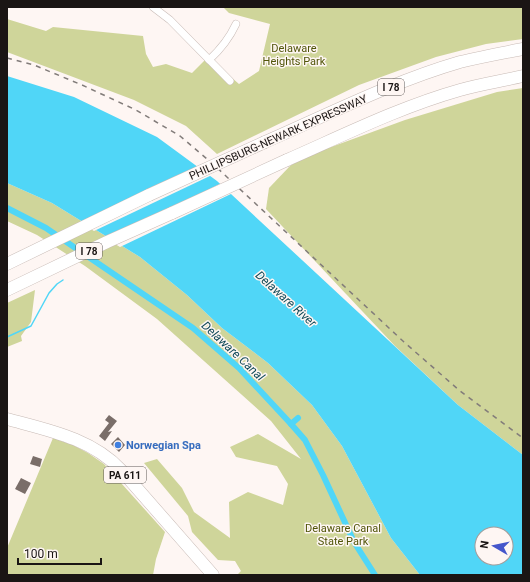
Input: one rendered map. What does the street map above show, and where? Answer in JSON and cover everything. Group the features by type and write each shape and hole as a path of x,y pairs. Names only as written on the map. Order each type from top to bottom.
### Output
{"highway":[{"name":"PHILLIPSBURG-NEWARK EXPRESSWAY","path":"7,264 150,195 265,142 395,85 471,60 523,49"},
{"name":"I 78","path":"7,290 107,242 287,160 405,109 461,90 523,76"},
{"name":"PA 611","path":"7,419 66,436 86,444 106,456 121,470 213,575"}],"street":[{"path":"153,7 170,20 230,81"},
{"path":"208,60 227,42 236,24"}],"green space":[{"name":"Delaware Heights Park","path":"223,7 523,7 523,39 486,44 436,57 359,85 217,154 186,126 134,100 7,52 7,19 46,31 53,27 143,36 146,54 153,67 166,64 192,73 208,57 239,84 259,71 270,24 229,13"},
{"path":"523,88 523,455 458,405 395,346 266,209 269,188 290,166 301,158 405,120 497,92"},
{"name":"Delaware Canal State Park","path":"7,183 52,203 140,257 187,295 222,328 268,363 312,405 342,446 391,538 420,575 237,575 241,571 235,561 218,560 192,532 188,516 144,463 157,459 182,488 194,512 230,538 229,502 248,492 283,505 288,484 277,466 236,457 230,447 258,434 301,459 271,421 157,319 85,266 37,235 7,221"},
{"path":"35,290 31,322 21,336 22,341 7,347 7,303"},
{"path":"53,438 73,445 104,464 165,532 156,559 153,575 7,575 7,548"}],"water":[{"name":"Delaware River","path":"7,76 74,97 157,137 217,181 458,405 523,455 523,575 420,575 391,538 342,446 312,405 268,363 222,328 187,295 140,257 52,203 7,183"}],"pier":[{"path":"199,166 212,175 94,231 81,223"},
{"path":"222,183 233,193 120,247 107,239"}],"building":[{"path":"109,415 117,421 108,432 112,431 105,441 99,436 109,423 105,420"},
{"name":"Norwegian Spa","path":"118,437 125,445 119,452 111,444"},
{"path":"33,456 42,459 40,467 30,464"},
{"path":"21,478 31,483 25,494 15,489"}],"waterway":[{"name":"Delaware Canal","path":"7,208 46,228 193,328 239,368 305,440 354,542 375,575"},
{"path":"7,337 31,326 49,293 63,280"},
{"path":"291,424 298,418"}],"railway":[{"path":"7,58 34,65 82,85 136,110 180,136 213,164 404,342 460,391 523,438"}],"place":[{"name":"Norwegian Spa","path":"118,445"}]}
